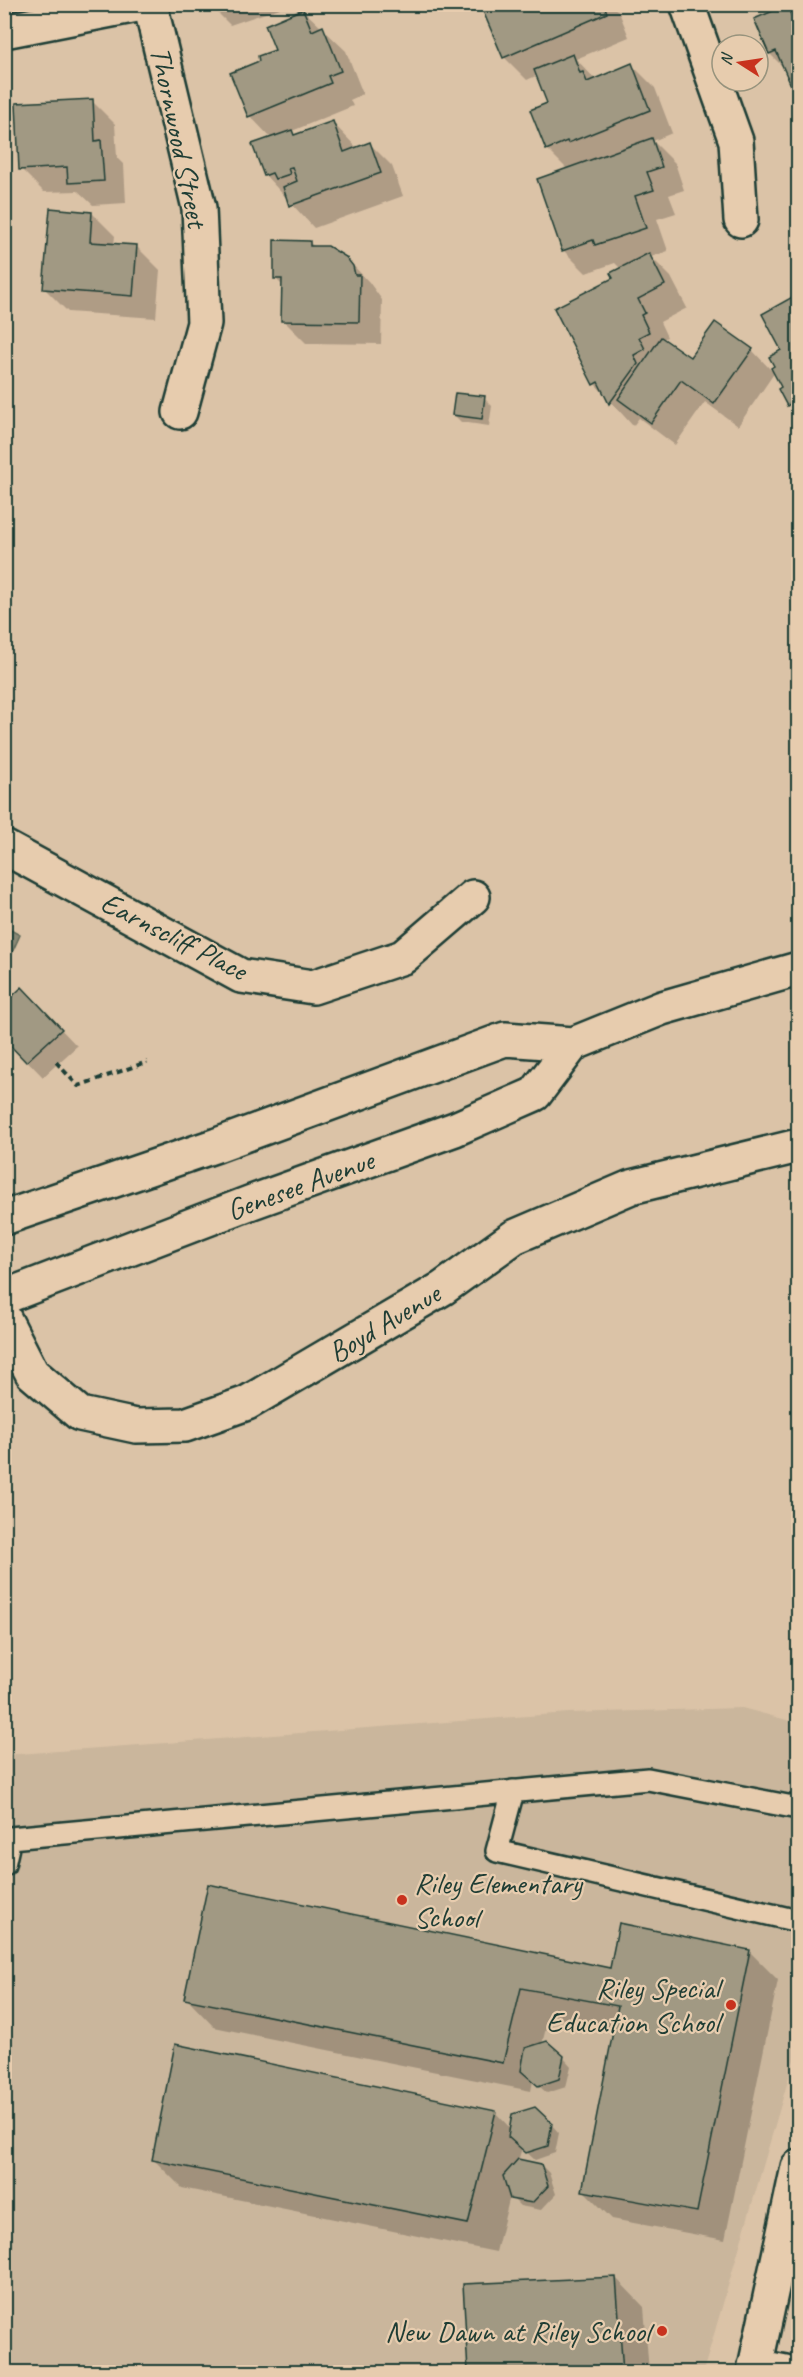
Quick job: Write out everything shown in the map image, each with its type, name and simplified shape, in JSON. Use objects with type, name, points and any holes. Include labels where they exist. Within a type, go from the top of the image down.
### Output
[{"type":"street","points":[[4,31],[142,4]]},
{"type":"street","name":"Thornwood Street","points":[[150,4],[199,208],[204,323],[180,412]]},
{"type":"street","points":[[687,4],[736,141],[741,220]]},
{"type":"street","name":"Earnscliff Place","points":[[4,847],[241,976],[313,987],[403,957],[473,897]]},
{"type":"street","points":[[4,1218],[217,1145],[505,1039],[573,1044],[662,1008],[798,969]]},
{"type":"street","name":"Genesee Avenue","points":[[4,1298],[252,1202],[455,1129],[535,1094],[573,1044]]},
{"type":"street","name":"Boyd Avenue","points":[[4,1318],[32,1373],[80,1414],[136,1426],[185,1425],[247,1403],[443,1288],[514,1237],[631,1187],[798,1146]]},
{"type":"street","points":[[764,2370],[798,2167]]},
{"type":"lane","points":[[4,1865],[10,1838],[648,1779],[798,1808]]},
{"type":"lane","points":[[513,1791],[497,1851],[798,1921]]},
{"type":"path","points":[[56,1062],[78,1086],[147,1062]]},
{"type":"shaded area","points":[[5,927],[20,935],[5,968]]},
{"type":"shaded area","name":"Riley Elementary School","points":[[742,1708],[798,1723],[798,2046],[703,2372],[5,2372],[5,1755],[569,1713]]},
{"type":"building","points":[[480,4],[604,4],[607,13],[503,58]]},
{"type":"building","points":[[787,5],[798,33],[798,87],[793,90],[776,51],[770,54],[770,33],[760,33],[754,19]]},
{"type":"building","points":[[303,9],[312,31],[323,26],[341,71],[328,76],[331,83],[248,117],[230,73],[259,61],[258,56],[275,50],[265,25]]},
{"type":"building","points":[[573,54],[580,73],[583,72],[587,82],[632,63],[650,110],[546,150],[530,110],[547,103],[534,70]]},
{"type":"building","points":[[93,99],[95,141],[101,140],[104,181],[68,183],[67,167],[19,170],[16,103]]},
{"type":"building","points":[[333,121],[344,152],[370,142],[381,173],[289,206],[283,187],[297,181],[292,167],[288,168],[290,174],[275,179],[272,173],[264,176],[252,144],[292,130],[294,135]]},
{"type":"building","points":[[652,138],[662,167],[647,172],[654,190],[635,196],[646,228],[595,245],[593,240],[562,251],[537,179]]},
{"type":"building","points":[[50,208],[92,212],[90,242],[137,245],[133,296],[43,289]]},
{"type":"building","points":[[274,240],[310,241],[310,246],[328,246],[346,257],[353,266],[355,275],[360,275],[359,322],[281,321],[282,279],[274,279]]},
{"type":"building","points":[[649,253],[665,285],[638,299],[645,313],[641,315],[649,332],[639,337],[645,349],[634,355],[638,364],[609,404],[598,382],[593,385],[554,308],[613,278],[610,273]]},
{"type":"building","points":[[796,295],[798,301],[798,407],[791,403],[787,406],[778,389],[781,387],[771,368],[774,366],[769,357],[781,350],[762,314]]},
{"type":"building","points":[[715,322],[753,349],[714,404],[681,380],[651,423],[618,399],[661,337],[690,357]]},
{"type":"building","points":[[455,393],[485,396],[482,419],[452,415]]},
{"type":"building","points":[[22,987],[62,1029],[26,1062],[4,1039],[4,1004]]},
{"type":"building","points":[[208,1884],[610,1968],[619,1923],[750,1950],[697,2212],[582,2191],[618,2006],[521,1988],[503,2063],[184,1999]]},
{"type":"building","points":[[547,2041],[564,2056],[559,2079],[538,2086],[521,2071],[525,2048]]},
{"type":"building","points":[[175,2044],[496,2111],[468,2224],[152,2160]]},
{"type":"building","points":[[535,2107],[552,2123],[548,2146],[526,2153],[508,2137],[512,2114]]},
{"type":"building","points":[[518,2159],[541,2164],[548,2186],[532,2203],[510,2199],[503,2176]]},
{"type":"building","points":[[616,2277],[623,2372],[468,2372],[463,2284]]},
{"type":"place","name":"Riley Elementary School","points":[[402,1900]]},
{"type":"place","name":"Riley Special Education School","points":[[731,2005]]},
{"type":"place","name":"New Dawn at Riley School","points":[[662,2331]]}]
